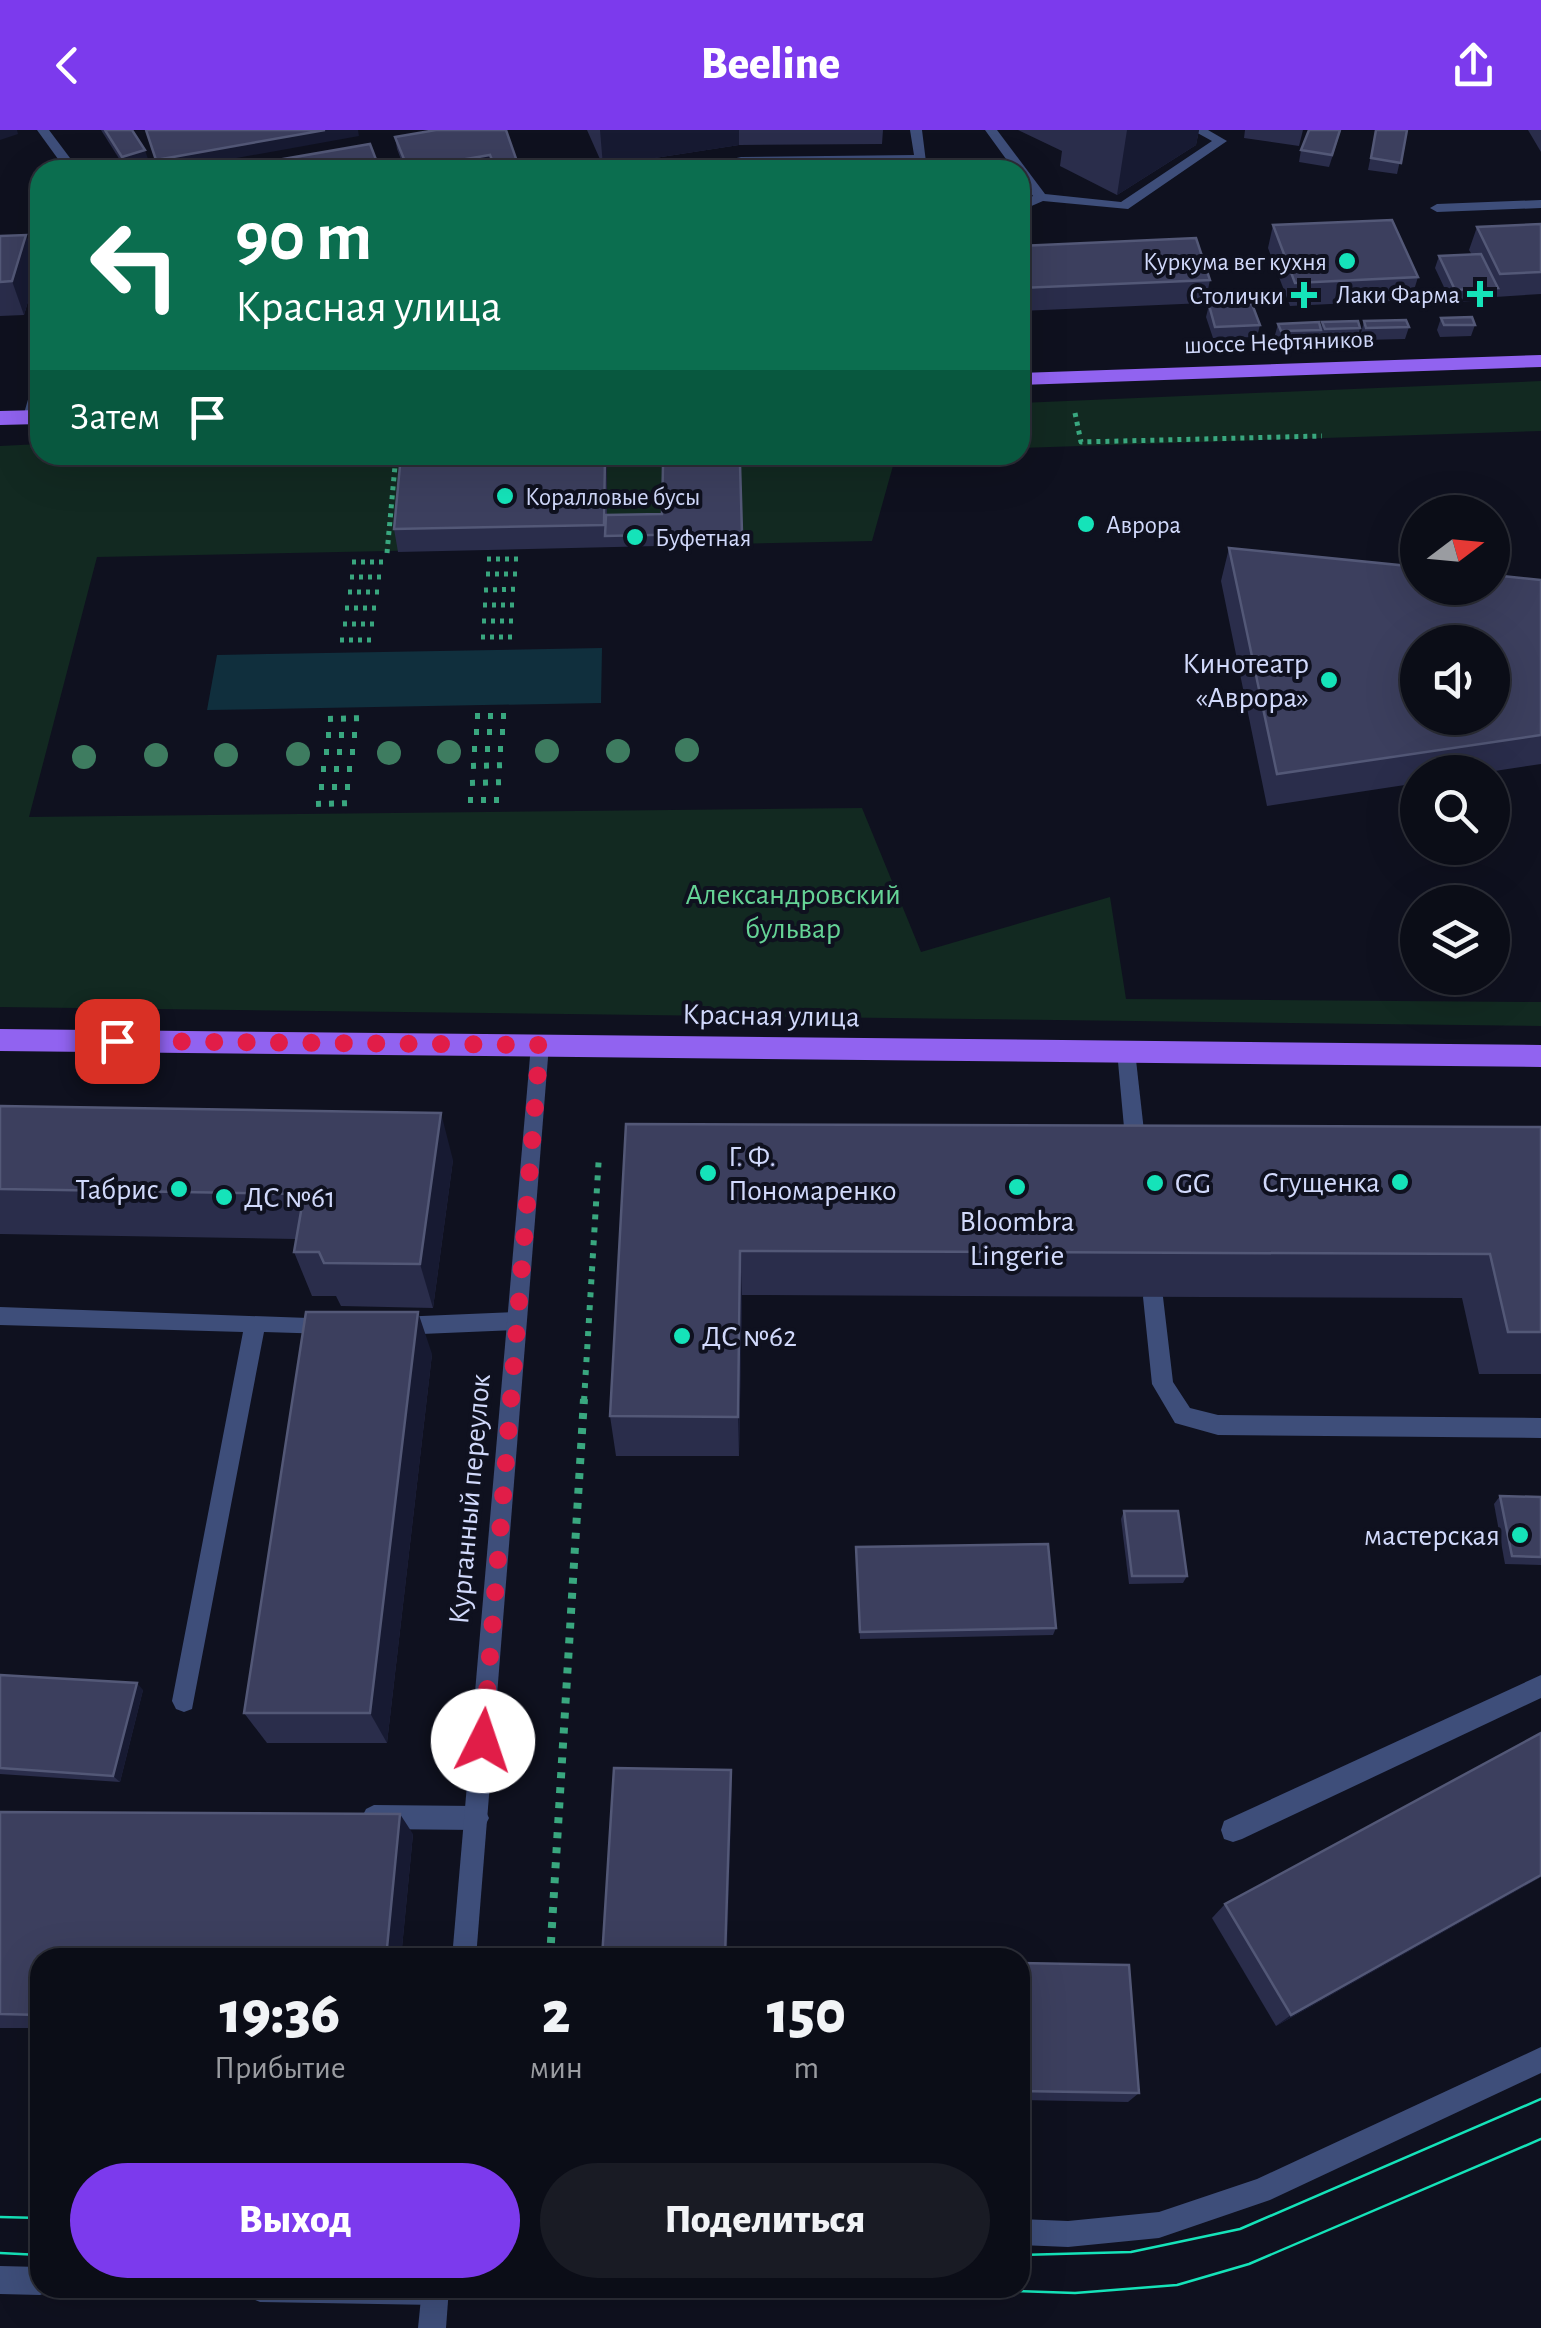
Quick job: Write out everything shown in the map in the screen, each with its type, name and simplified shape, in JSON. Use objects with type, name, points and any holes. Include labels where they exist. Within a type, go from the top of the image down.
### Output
[{"type":"main road","name":"шоссе Нефтяников","points":[[1030,379],[1541,361]]},
{"type":"main road","points":[[0,418],[30,417]]},
{"type":"main road","name":"Красная улица","points":[[0,1040],[1541,1056]]},
{"type":"street","points":[[43,130],[66,160]]},
{"type":"street","points":[[916,130],[921,160]]},
{"type":"street","points":[[992,130],[1014,160]]},
{"type":"street","points":[[1030,202],[1041,197],[1123,206],[1221,141],[1198,130]]},
{"type":"street","points":[[1030,182],[1041,197]]},
{"type":"street","points":[[1437,208],[1541,204]]},
{"type":"street","name":"Курганный переулок","points":[[465,1948],[540,1045]]},
{"type":"street","points":[[1126,1051],[1138,1172]]},
{"type":"street","points":[[1152,1297],[1163,1384],[1183,1416],[1218,1425],[1541,1428]]},
{"type":"street","points":[[0,1316],[362,1326],[516,1321]]},
{"type":"street","points":[[184,1701],[255,1324]]},
{"type":"street","points":[[1233,1830],[1541,1686]]},
{"type":"street","points":[[346,1817],[477,1818]]},
{"type":"street","points":[[1030,2232],[1068,2234],[1159,2225],[1262,2190],[1541,2060]]},
{"type":"street","points":[[0,2280],[30,2281]]},
{"type":"street","points":[[432,2328],[435,2298]]},
{"type":"path","points":[[1075,413],[1081,442],[1322,436]]},
{"type":"path","points":[[387,553],[395,465]]},
{"type":"path","points":[[487,559],[522,559]]},
{"type":"path","points":[[352,562],[386,562]]},
{"type":"path","points":[[486,574],[521,574]]},
{"type":"path","points":[[350,577],[384,577]]},
{"type":"path","points":[[484,590],[520,590]]},
{"type":"path","points":[[348,592],[382,592]]},
{"type":"path","points":[[483,606],[519,605]]},
{"type":"path","points":[[345,608],[380,608]]},
{"type":"path","points":[[482,621],[518,621]]},
{"type":"path","points":[[343,624],[378,624]]},
{"type":"path","points":[[481,637],[517,637]]},
{"type":"path","points":[[340,640],[376,640]]},
{"type":"path","points":[[474,716],[512,716]]},
{"type":"path","points":[[328,719],[366,718]]},
{"type":"path","points":[[474,732],[511,732]]},
{"type":"path","points":[[326,736],[363,735]]},
{"type":"path","points":[[472,749],[510,748]]},
{"type":"path","points":[[324,752],[361,752]]},
{"type":"path","points":[[471,766],[509,765]]},
{"type":"path","points":[[321,769],[359,769]]},
{"type":"path","points":[[470,783],[508,782]]},
{"type":"path","points":[[319,787],[357,787]]},
{"type":"path","points":[[468,800],[506,800]]},
{"type":"path","points":[[316,804],[354,804]]},
{"type":"path","points":[[551,1948],[599,1155]]},
{"type":"green space","points":[[1541,381],[1541,431],[1030,448],[1030,403]]},
{"type":"green space","name":"Александровский бульвар","points":[[30,444],[30,465],[893,465],[872,541],[97,557],[29,817],[862,808],[921,952],[1110,897],[1126,999],[1541,1002],[1541,1026],[0,1007],[0,446]]},
{"type":"water","points":[[602,648],[601,703],[207,710],[217,655]]},
{"type":"building","points":[[105,130],[132,130],[145,150],[122,157]]},
{"type":"building","points":[[146,130],[325,130],[156,160]]},
{"type":"building","points":[[436,130],[506,130],[516,160],[492,160],[490,155],[461,160],[404,160],[395,137]]},
{"type":"building","points":[[1309,130],[1340,130],[1332,155],[1301,150]]},
{"type":"building","points":[[1376,130],[1407,130],[1401,163],[1371,158]]},
{"type":"building","points":[[370,144],[376,160],[278,160]]},
{"type":"building","points":[[1392,220],[1418,277],[1295,283],[1273,225]]},
{"type":"building","points":[[1541,224],[1541,272],[1500,274],[1477,227]]},
{"type":"building","points":[[26,235],[12,281],[0,282],[0,236]]},
{"type":"building","points":[[1196,238],[1210,280],[1030,288],[1030,246]]},
{"type":"building","points":[[1481,254],[1498,288],[1455,290],[1439,256]]},
{"type":"building","points":[[1252,304],[1260,325],[1215,327],[1209,305]]},
{"type":"building","points":[[1472,317],[1475,325],[1444,325],[1441,318]]},
{"type":"building","points":[[1406,320],[1409,327],[1366,328],[1364,321]]},
{"type":"building","points":[[1358,321],[1360,328],[1325,329],[1322,322]]},
{"type":"building","points":[[1319,322],[1321,330],[1281,331],[1278,324]]},
{"type":"building","name":"Коралловые бусы","points":[[400,465],[605,465],[604,525],[394,529]]},
{"type":"building","points":[[663,465],[740,465],[742,533],[605,536],[606,515],[662,514]]},
{"type":"building","name":"Кинотеатр «Аврора»","points":[[1229,548],[1400,565],[1400,605],[1510,605],[1510,577],[1541,580],[1541,735],[1277,774]]},
{"type":"building","points":[[0,1106],[441,1113],[420,1264],[324,1263],[319,1252],[294,1252],[304,1194],[0,1189]]},
{"type":"building","name":"ДС №62","points":[[626,1124],[1541,1127],[1541,1332],[1508,1332],[1490,1254],[740,1251],[738,1417],[610,1416]]},
{"type":"building","points":[[306,1312],[418,1312],[370,1713],[244,1713]]},
{"type":"building","name":"мастерская","points":[[1500,1496],[1541,1497],[1541,1557],[1512,1556]]},
{"type":"building","points":[[1124,1511],[1178,1511],[1187,1576],[1132,1576]]},
{"type":"building","points":[[1048,1544],[1056,1628],[860,1632],[856,1547]]},
{"type":"building","points":[[0,1675],[137,1683],[113,1776],[0,1768]]},
{"type":"building","points":[[1541,1733],[1541,1875],[1291,2015],[1225,1904]]},
{"type":"building","points":[[614,1768],[731,1770],[725,1948],[603,1948]]},
{"type":"building","points":[[0,1812],[400,1814],[387,1948],[30,1948],[30,2015],[0,2014]]},
{"type":"building","points":[[1030,1963],[1129,1965],[1139,2093],[1030,2091]]},
{"type":"tram line","points":[[1030,2255],[1131,2252],[1240,2229],[1541,2099]]},
{"type":"tram line","points":[[1030,2292],[1075,2293],[1177,2285],[1249,2264],[1541,2139]]},
{"type":"tram line","points":[[0,2217],[30,2218]]},
{"type":"tram line","points":[[0,2253],[30,2254]]},
{"type":"place","name":"Куркума вег кухня","points":[[1347,261]]},
{"type":"place","name":"Лаки Фарма","points":[[1480,294]]},
{"type":"place","name":"Столички","points":[[1304,295]]},
{"type":"place","name":"Коралловые бусы","points":[[505,496]]},
{"type":"place","name":"Аврора","points":[[1086,524]]},
{"type":"place","name":"Буфетная","points":[[635,537]]},
{"type":"place","name":"Кинотеатр «Аврора»","points":[[1329,680]]},
{"type":"place","name":"Г. Ф. Пономаренко","points":[[708,1173]]},
{"type":"place","name":"Сгущенка","points":[[1400,1182]]},
{"type":"place","name":"GG","points":[[1155,1183]]},
{"type":"place","name":"Bloombra Lingerie","points":[[1017,1187]]},
{"type":"place","name":"Табрис","points":[[179,1189]]},
{"type":"place","name":"ДС №61","points":[[224,1197]]},
{"type":"place","name":"ДС №62","points":[[682,1336]]},
{"type":"place","name":"мастерская","points":[[1520,1535]]},
{"type":"route","points":[[117,1041],[540,1045],[483,1741]]}]
